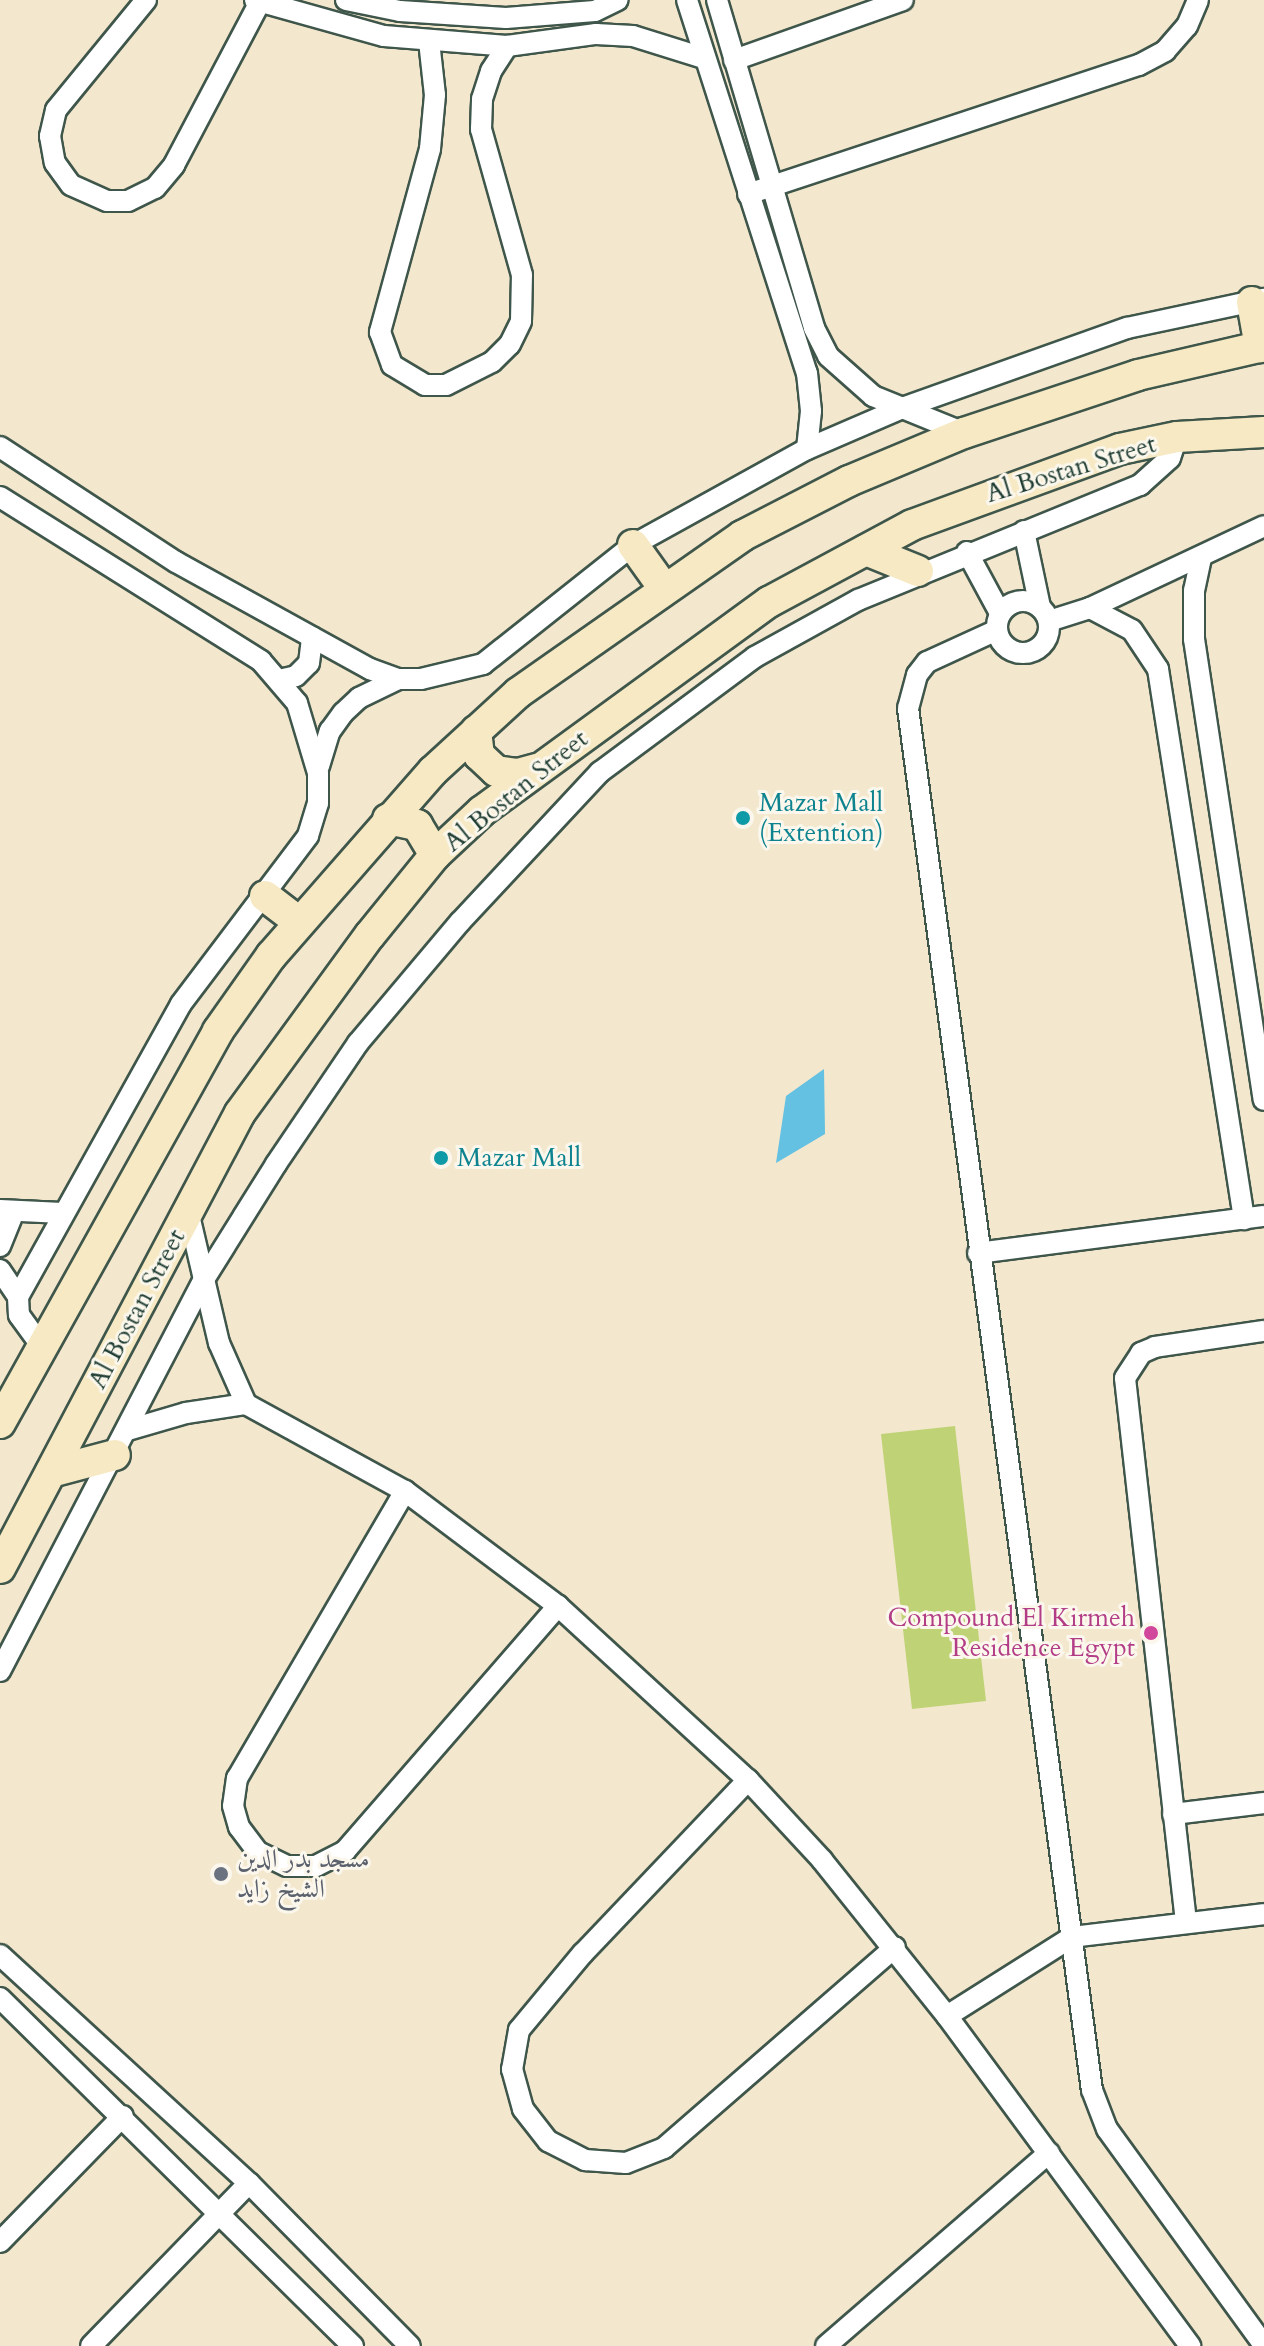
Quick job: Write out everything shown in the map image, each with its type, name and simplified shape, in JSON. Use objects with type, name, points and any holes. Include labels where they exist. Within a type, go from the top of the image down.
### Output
[{"type":"street","points":[[146,0],[56,110],[50,136],[55,163],[71,185],[107,201],[128,201],[155,188],[174,165],[258,1],[339,27],[429,41],[507,46],[596,34],[633,36],[703,58]]},
{"type":"street","points":[[339,27],[347,0],[453,17],[506,18],[595,11],[618,0]]},
{"type":"street","points":[[687,0],[703,58],[807,373],[811,411],[807,449]]},
{"type":"street","points":[[717,0],[814,328],[828,356],[848,379],[902,408],[964,433]]},
{"type":"street","points":[[734,60],[903,0]]},
{"type":"street","points":[[748,194],[1139,65],[1165,51],[1187,26],[1198,0]]},
{"type":"street","points":[[429,41],[435,95],[430,149],[380,332],[392,365],[425,385],[446,385],[492,362],[510,344],[521,321],[522,275],[481,129],[482,99],[491,71],[507,46]]},
{"type":"street","points":[[0,1423],[40,1344],[218,1031],[299,922],[388,819],[476,731],[554,664],[663,587],[795,507],[964,433],[1138,375],[1262,347],[1258,300],[1127,328],[902,408],[807,449],[633,545],[483,664],[432,677],[398,679],[359,698],[343,713],[326,741],[318,773],[318,803],[308,836],[181,1004],[18,1297]]},
{"type":"street","name":"Al Bostan Street","points":[[0,1568],[240,1113],[303,1022],[435,855],[482,811],[769,602],[866,550],[980,497],[1120,449],[1177,437],[1264,432]]},
{"type":"street","points":[[0,1671],[122,1442],[203,1281],[358,1043],[460,922],[600,772],[755,657],[918,571],[1140,485],[1170,458],[1177,437]]},
{"type":"street","points":[[0,448],[176,562],[312,637],[398,679]]},
{"type":"street","points":[[0,497],[261,661],[279,680],[302,715],[318,773]]},
{"type":"street","points":[[1264,526],[1090,608],[1044,614],[1019,601],[999,622],[927,662],[917,675],[908,708],[978,1253],[1018,1511],[1092,2090],[1103,2120],[1264,2345]]},
{"type":"street","points":[[967,552],[1009,649],[1032,651],[1044,642],[1044,614],[1024,531]]},
{"type":"street","points":[[633,545],[663,587]]},
{"type":"street","points":[[866,550],[918,571]]},
{"type":"street","points":[[1201,558],[1193,623],[1264,1100]]},
{"type":"street","points":[[978,1253],[1254,1218],[1196,904],[1158,669],[1132,630],[1090,608]]},
{"type":"street","points":[[279,680],[296,676],[309,663],[312,637]]},
{"type":"street","points":[[476,731],[479,755],[496,771],[518,774],[541,768]]},
{"type":"street","points":[[388,819],[417,825],[435,855]]},
{"type":"street","points":[[265,896],[299,922]]},
{"type":"street","points":[[1196,904],[1233,900]]},
{"type":"street","points":[[0,1246],[7,1211],[62,1213]]},
{"type":"street","points":[[188,1211],[219,1343],[246,1404]]},
{"type":"street","points":[[0,1270],[18,1297],[19,1315],[40,1344]]},
{"type":"street","points":[[1186,1922],[1125,1378],[1141,1353],[1155,1347],[1264,1331]]},
{"type":"street","points":[[51,1472],[186,1413],[246,1404],[405,1491],[558,1606],[748,1780],[895,1947],[1190,2346]]},
{"type":"street","points":[[405,1491],[237,1778],[233,1806],[239,1827],[258,1852],[287,1866],[316,1866],[345,1851],[558,1606]]},
{"type":"street","points":[[748,1780],[583,1953],[519,2030],[512,2069],[523,2109],[548,2141],[585,2160],[626,2163],[664,2148],[895,1947]]},
{"type":"street","points":[[1173,1814],[1264,1803]]},
{"type":"street","points":[[947,2016],[1072,1937],[1264,1914]]},
{"type":"street","points":[[0,1955],[249,2183],[410,2346]]},
{"type":"street","points":[[0,1998],[353,2346]]},
{"type":"street","points":[[0,2242],[123,2116]]},
{"type":"street","points":[[826,2346],[1049,2153]]},
{"type":"street","points":[[91,2346],[249,2183]]},
{"type":"green space","points":[[955,1426],[986,1701],[912,1709],[881,1434]]},
{"type":"water","points":[[824,1069],[825,1134],[776,1163],[786,1096]]},
{"type":"place","name":"Mazar Mall (Extention)","points":[[743,818]]},
{"type":"place","name":"Mazar Mall","points":[[441,1158]]},
{"type":"place","name":"Compound El Kirmeh Residence Egypt","points":[[1151,1633]]},
{"type":"place","name":"مسجد بدر الدين الشيخ زايد","points":[[221,1874]]}]
